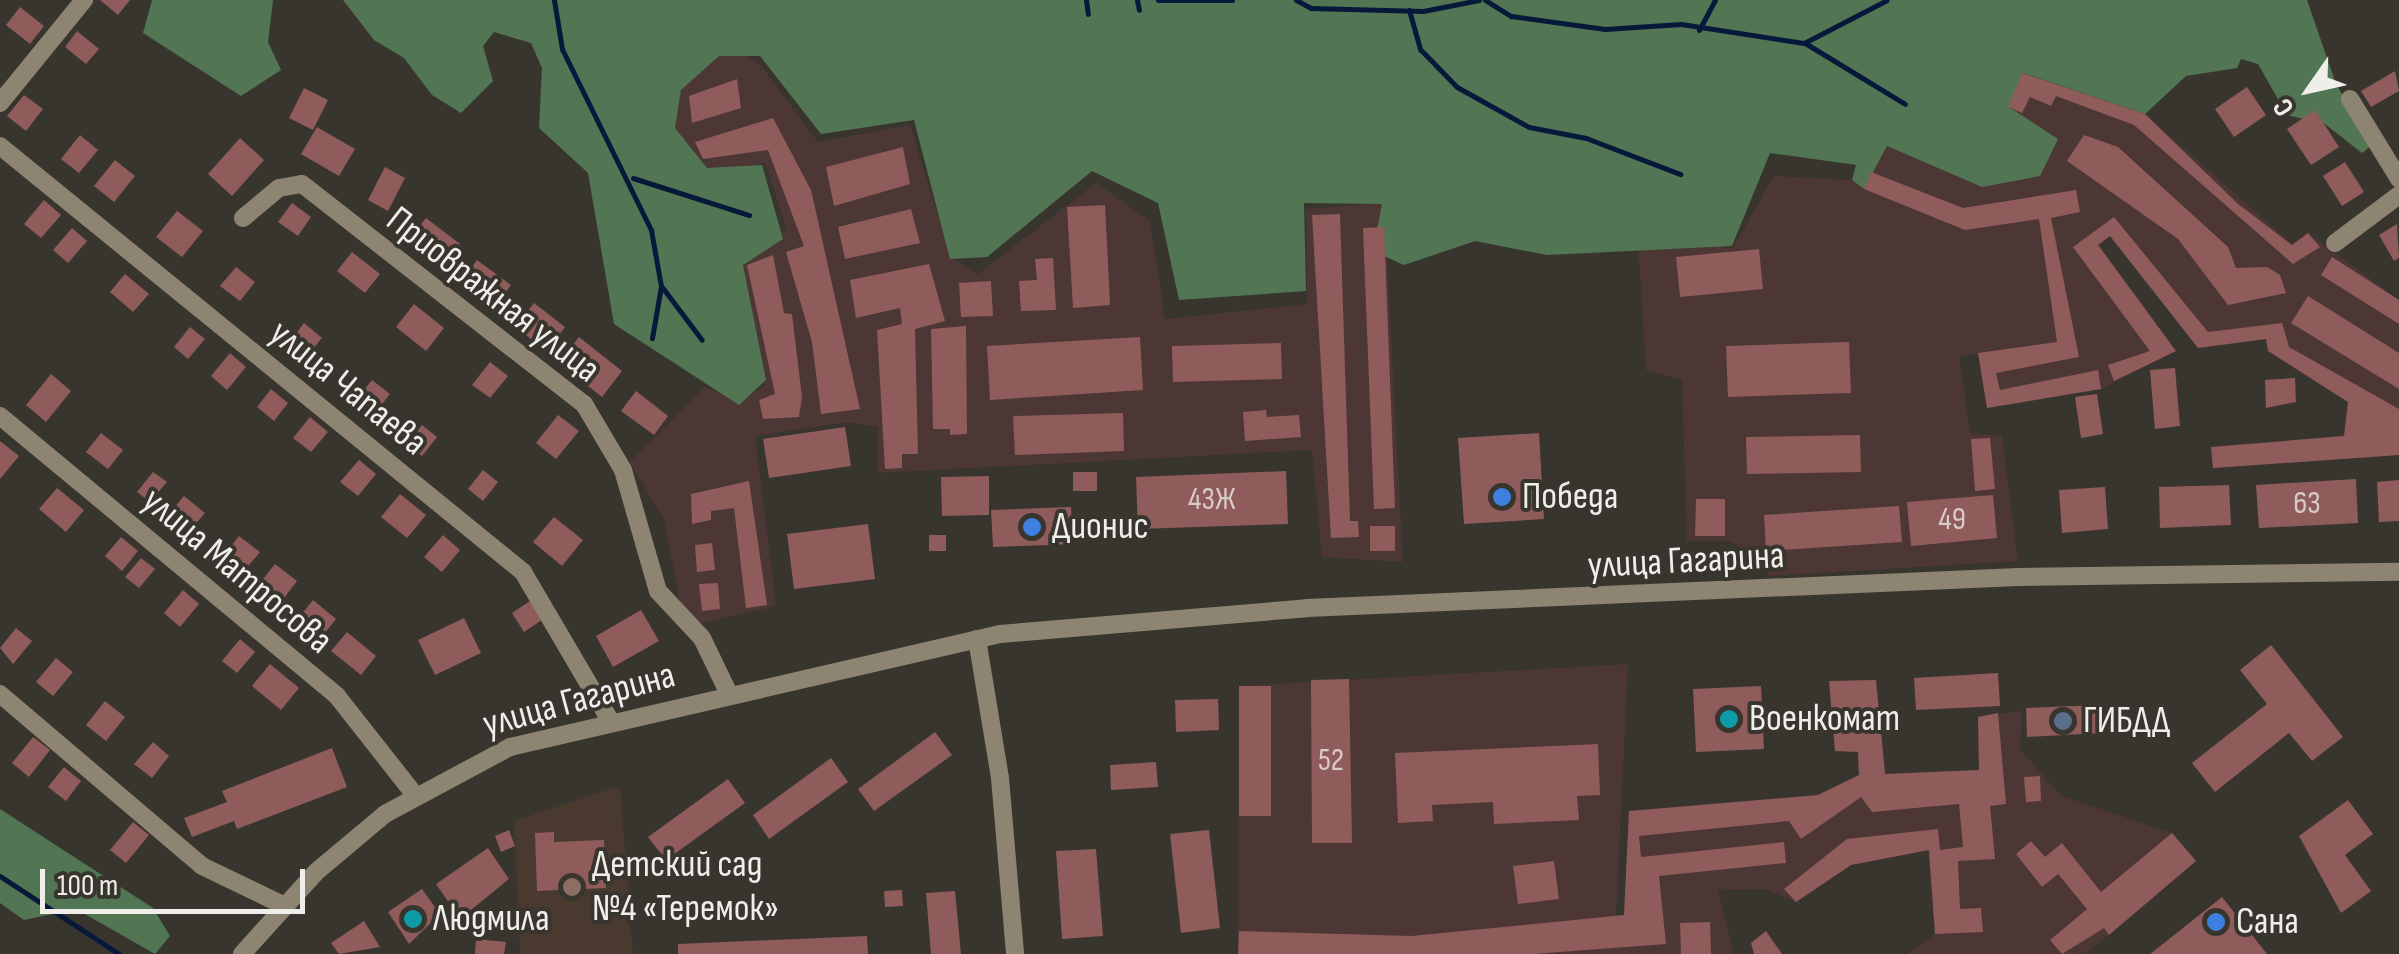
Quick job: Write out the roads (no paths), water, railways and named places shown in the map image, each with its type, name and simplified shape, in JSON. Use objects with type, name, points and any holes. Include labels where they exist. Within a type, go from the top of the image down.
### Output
[{"type":"street","points":[[0,103],[84,0]]},
{"type":"street","points":[[2350,99],[2399,180]]},
{"type":"street","name":"улица Чапаева","points":[[0,146],[522,572],[610,720]]},
{"type":"street","name":"Приовражная улица","points":[[243,218],[279,188],[302,184],[584,404],[623,470],[658,592],[702,638],[729,694]]},
{"type":"street","points":[[2336,243],[2399,195]]},
{"type":"street","name":"улица Матросова","points":[[0,416],[337,696],[414,794]]},
{"type":"street","name":"улица Гагарина","points":[[242,954],[283,906],[414,794],[510,747],[610,720],[977,639],[1307,608],[2018,577],[2399,572]]},
{"type":"street","points":[[977,639],[1000,778],[1016,954]]},
{"type":"street","points":[[0,694],[202,866],[283,906]]},
{"type":"street","name":"улица Гагарина","points":[[224,954],[254,936]]},
{"type":"waterway","points":[[554,0],[562,49],[651,230],[661,286],[652,338]]},
{"type":"waterway","points":[[1086,0],[1088,14]]},
{"type":"waterway","points":[[1137,0],[1139,10]]},
{"type":"waterway","points":[[1158,0],[1232,0]]},
{"type":"waterway","points":[[1296,0],[1311,8],[1423,11],[1479,0]]},
{"type":"waterway","points":[[1485,0],[1511,16],[1605,29],[1681,24],[1804,43],[1887,0]]},
{"type":"waterway","points":[[1699,30],[1715,0]]},
{"type":"waterway","points":[[1409,10],[1420,49],[1457,87],[1529,127],[1586,138],[1680,174]]},
{"type":"waterway","points":[[1805,43],[1905,104]]},
{"type":"waterway","points":[[633,178],[749,215]]},
{"type":"waterway","points":[[662,287],[702,340]]},
{"type":"waterway","points":[[0,876],[119,954]]},
{"type":"place","name":"Победа","points":[[1502,497]]},
{"type":"place","name":"Дионис","points":[[1032,527]]},
{"type":"place","name":"Военкомат","points":[[1729,719]]},
{"type":"place","name":"ГИБДД","points":[[2063,721]]},
{"type":"place","name":"Детский сад №4 «Теремок»","points":[[572,887]]},
{"type":"place","name":"Людмила","points":[[413,919]]},
{"type":"place","name":"Сана","points":[[2216,922]]}]
